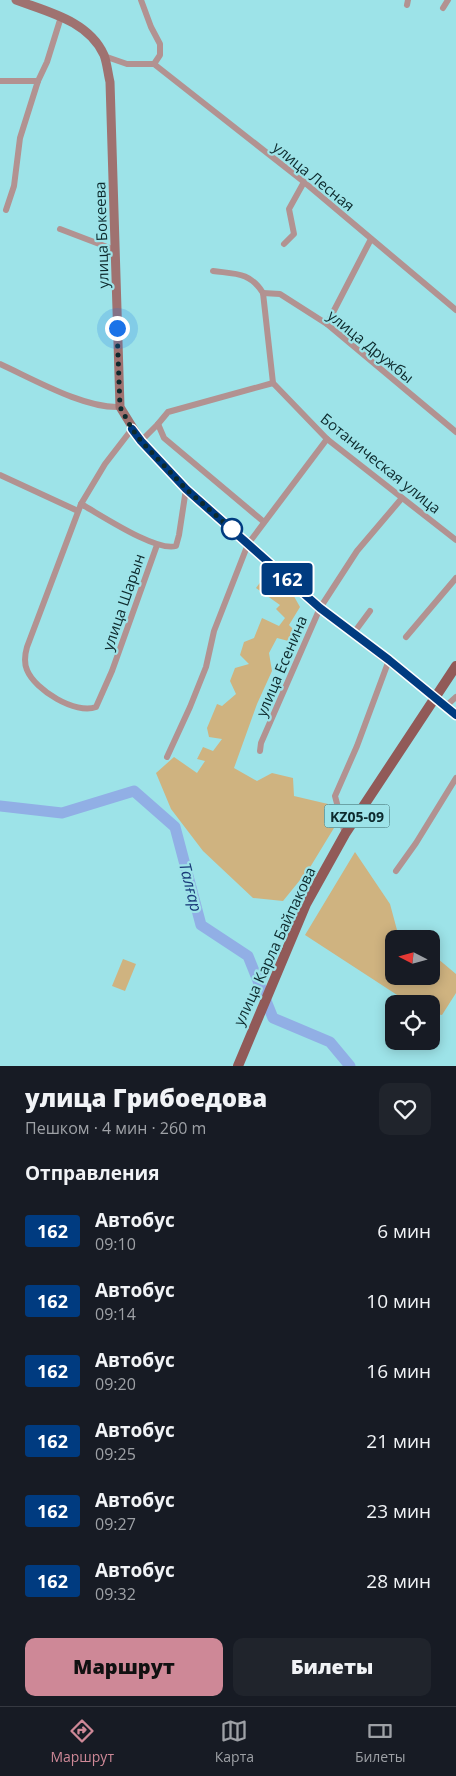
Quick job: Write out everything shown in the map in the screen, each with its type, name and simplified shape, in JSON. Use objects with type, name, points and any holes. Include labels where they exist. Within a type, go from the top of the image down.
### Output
[{"type":"main road","name":"улица Бокеева","points":[[16,0],[62,17],[79,26],[94,38],[104,56],[110,82],[120,407],[132,429],[186,489],[320,608],[435,697]]},
{"type":"main road","name":"улица Карла Байпакова","points":[[238,1066],[306,904],[345,834],[456,666]]},
{"type":"street","points":[[104,56],[127,64],[154,64],[160,55],[160,44],[151,27],[141,0]]},
{"type":"street","points":[[443,8],[448,0]]},
{"type":"street","points":[[6,210],[14,186],[20,138],[38,81],[47,62],[62,17]]},
{"type":"street","name":"улица Лесная","points":[[154,64],[304,182],[456,310]]},
{"type":"street","points":[[0,81],[38,81]]},
{"type":"street","points":[[284,244],[294,234],[289,209],[304,182]]},
{"type":"street","points":[[60,229],[115,250]]},
{"type":"street","points":[[327,324],[371,239]]},
{"type":"street","points":[[141,441],[168,412],[273,383],[263,293],[257,283],[246,276],[213,271]]},
{"type":"street","name":"улица Дружбы","points":[[263,293],[280,294],[327,324],[456,432]]},
{"type":"street","points":[[0,364],[86,403],[106,408],[120,407]]},
{"type":"street","name":"Ботаническая улица","points":[[273,383],[327,439],[456,540]]},
{"type":"street","points":[[158,424],[164,438],[264,522]]},
{"type":"street","points":[[80,508],[105,464],[132,429]]},
{"type":"street","points":[[167,756],[206,667],[214,631],[248,544],[327,439]]},
{"type":"street","points":[[0,475],[80,508],[157,545]]},
{"type":"street","name":"улица Шарын","points":[[80,508],[25,656],[27,670],[38,685],[56,699],[90,709],[96,707],[112,671],[157,545],[170,548],[176,546],[186,489]]},
{"type":"street","name":"улица Есенина","points":[[260,751],[261,743],[320,608],[357,551],[402,498]]},
{"type":"street","points":[[406,637],[456,578]]},
{"type":"street","points":[[353,634],[370,611]]},
{"type":"street","points":[[345,834],[335,796],[357,746],[389,660]]},
{"type":"street","points":[[435,697],[456,715]]},
{"type":"street","points":[[446,706],[456,697]]},
{"type":"street","points":[[396,871],[416,843],[456,778]]},
{"type":"shaded area","points":[[262,580],[291,591],[300,607],[289,625],[299,635],[296,643],[277,638],[269,653],[272,671],[257,704],[234,768],[257,781],[272,773],[293,778],[294,796],[328,804],[337,823],[309,869],[283,901],[253,898],[203,851],[171,809],[156,773],[174,757],[197,773],[205,761],[197,759],[203,747],[213,751],[222,739],[209,737],[207,728],[217,704],[222,706],[236,694],[230,681],[235,668],[249,664],[240,655],[244,642],[254,638],[262,618],[279,626],[285,618],[276,609],[280,605],[256,588]]},
{"type":"shaded area","points":[[355,852],[390,904],[397,930],[385,930],[385,985],[440,985],[440,961],[456,974],[456,993],[442,1015],[440,1015],[440,995],[397,995],[305,935]]},
{"type":"shaded area","points":[[123,959],[136,964],[125,991],[112,986]]},
{"type":"waterway","name":"Талғар","points":[[0,806],[62,813],[134,791],[175,827],[201,925],[248,956],[273,1018],[330,1042],[350,1066]]},
{"type":"bus line","name":"162","points":[[132,429],[186,489],[320,608],[389,660],[456,715]]},
{"type":"route","points":[[117,328],[120,407],[132,429],[186,489],[236,533],[232,529]]}]
